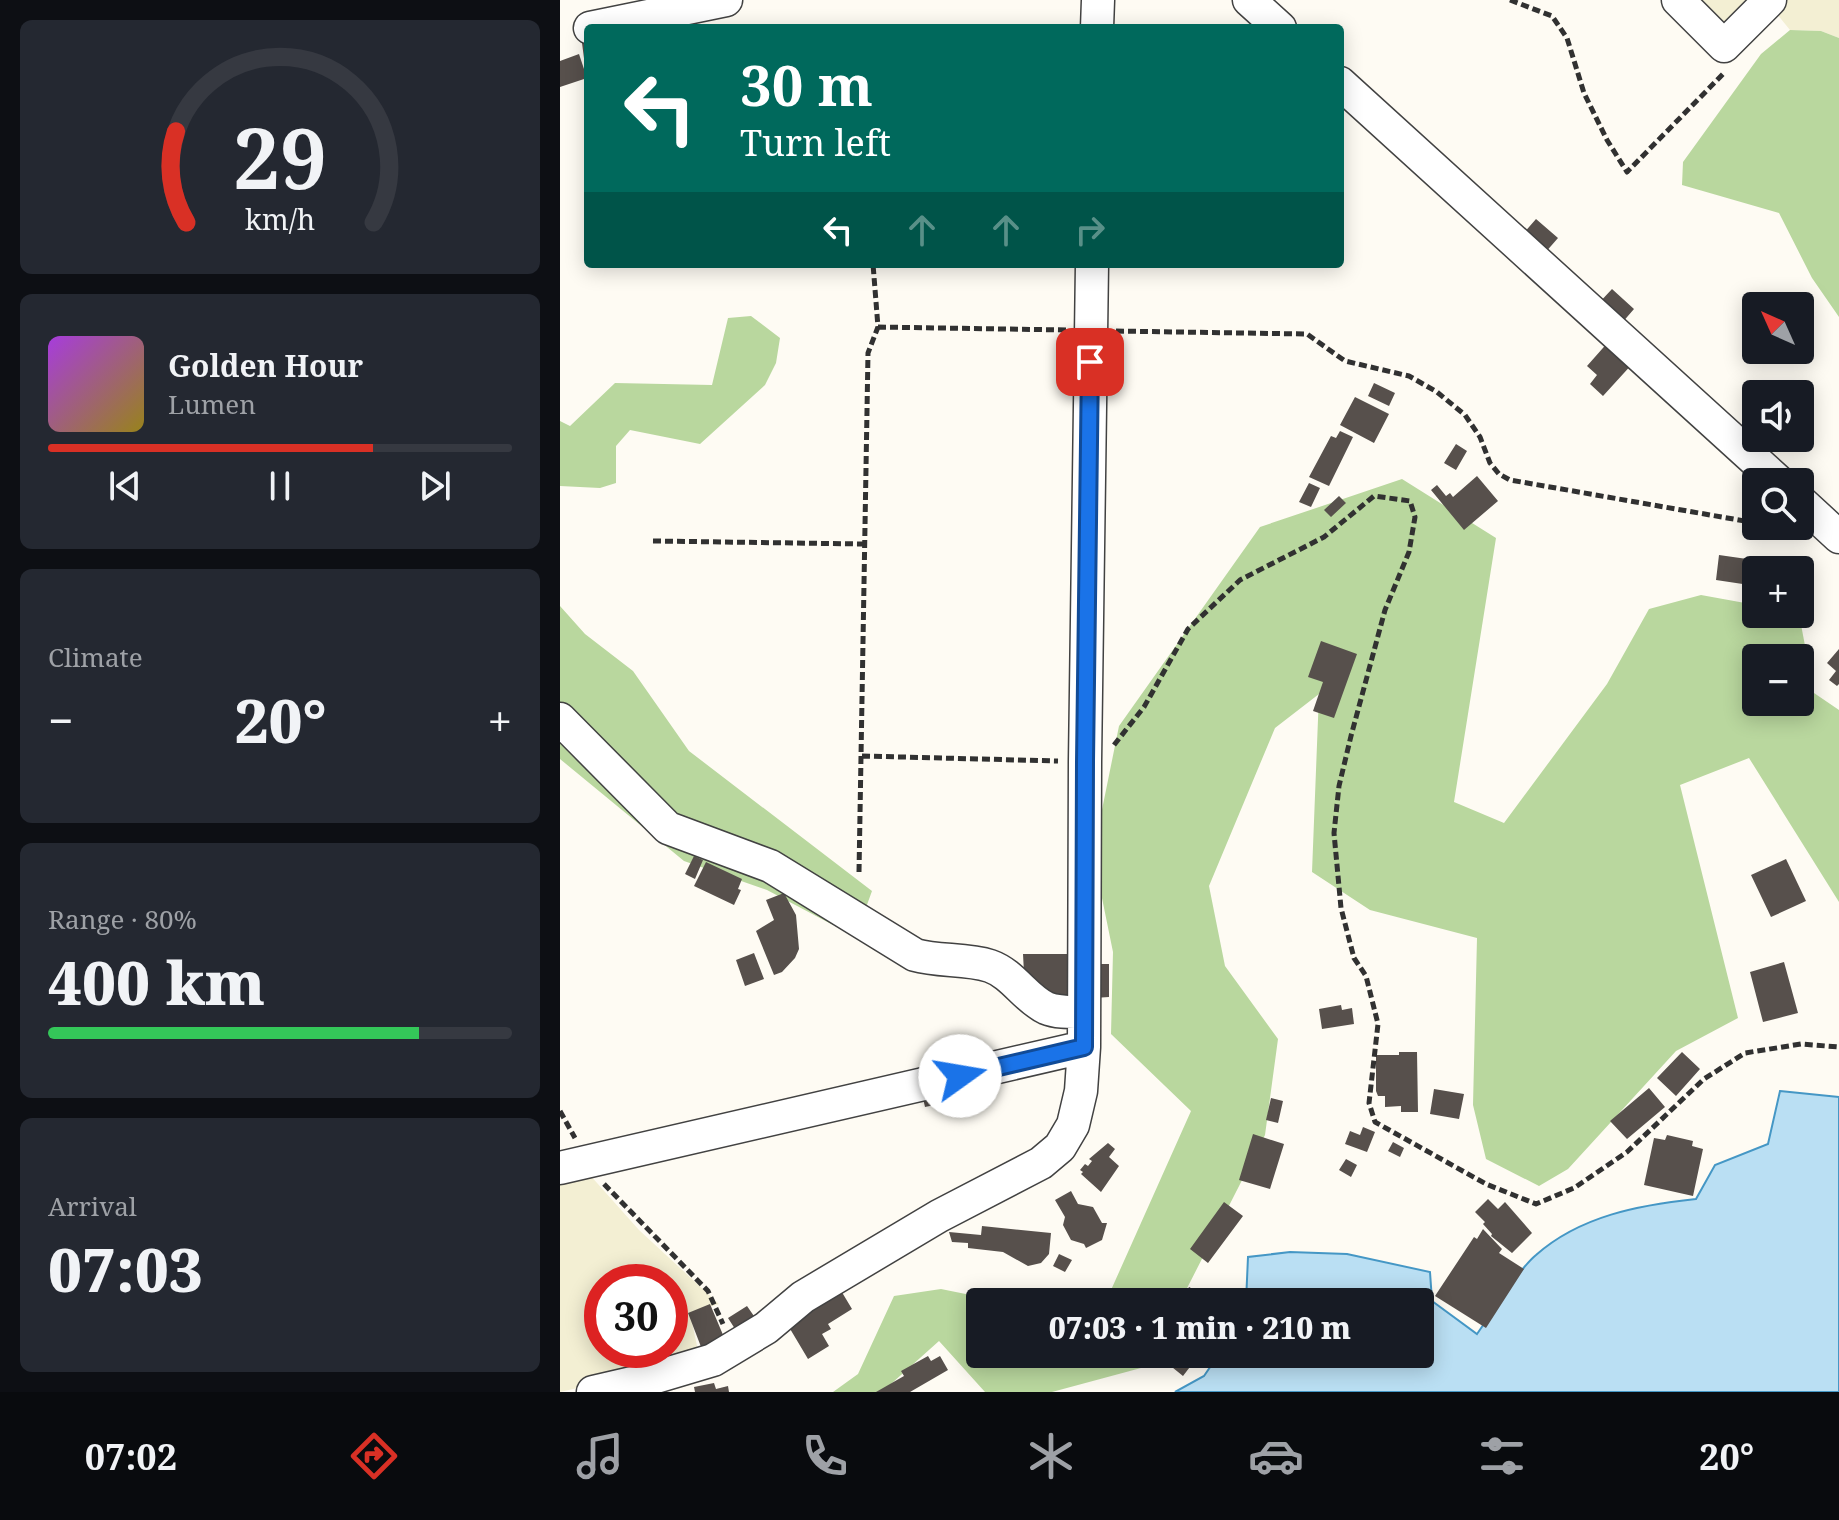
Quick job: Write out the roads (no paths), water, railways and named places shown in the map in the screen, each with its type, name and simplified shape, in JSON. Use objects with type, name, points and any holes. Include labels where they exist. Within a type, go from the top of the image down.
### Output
[{"type":"street","points":[[609,24],[726,0]]},
{"type":"street","points":[[1097,24],[1098,0]]},
{"type":"street","points":[[1249,0],[1276,24]]},
{"type":"street","points":[[1678,0],[1724,46],[1770,0]]},
{"type":"street","points":[[560,25],[584,27]]},
{"type":"street","points":[[1344,87],[1764,468]]},
{"type":"street","points":[[593,1392],[713,1360],[766,1328],[803,1297],[939,1216],[1041,1163],[1060,1147],[1073,1125],[1081,1091],[1084,1047],[1092,268]]},
{"type":"street","points":[[1814,514],[1839,537]]},
{"type":"street","points":[[560,719],[668,828],[770,866],[915,955],[936,961],[990,966],[1005,972],[1046,1008],[1061,1012],[1084,1012]]},
{"type":"street","points":[[574,1164],[1084,1047]]},
{"type":"water","points":[[1780,1091],[1839,1097],[1839,1392],[1175,1392],[1204,1376],[1209,1368],[1434,1368],[1434,1302],[1477,1334],[1521,1271],[1553,1242],[1611,1215],[1696,1199],[1715,1165],[1768,1144]]},
{"type":"water","points":[[1290,1252],[1347,1254],[1430,1272],[1431,1288],[1247,1288],[1248,1257]]}]
